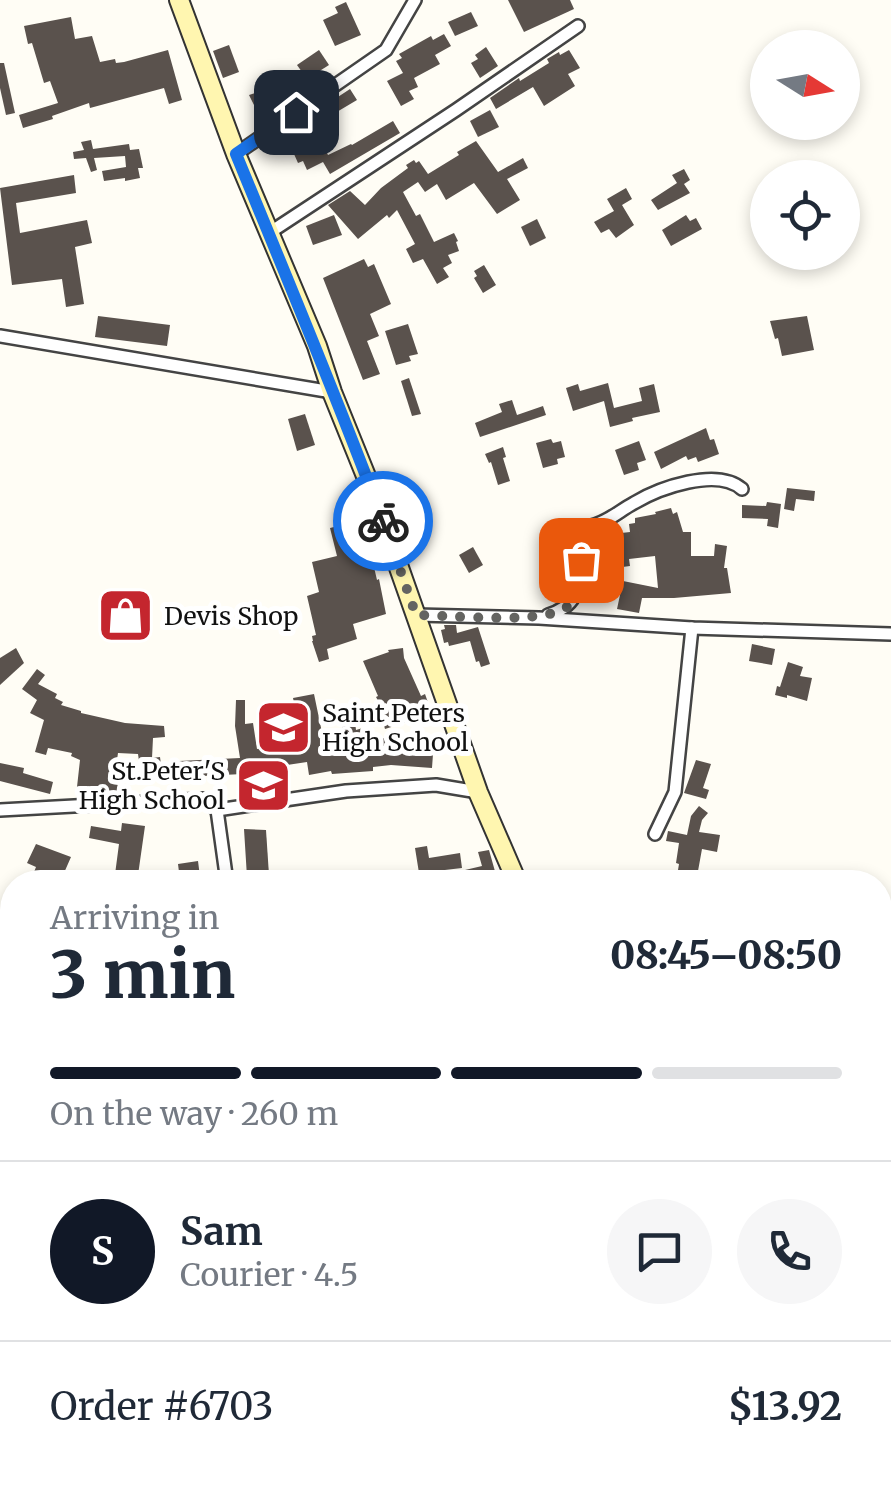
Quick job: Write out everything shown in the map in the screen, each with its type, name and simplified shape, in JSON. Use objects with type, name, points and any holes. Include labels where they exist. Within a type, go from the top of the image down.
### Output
[{"type":"street","points":[[178,0],[236,154],[317,346],[478,792],[512,870]]},
{"type":"street","points":[[236,154],[386,50],[415,0]]},
{"type":"street","points":[[269,233],[578,26]]},
{"type":"street","points":[[0,336],[332,392]]},
{"type":"street","points":[[539,618],[565,610],[573,599],[581,560],[578,550],[591,526],[604,523],[652,493],[679,484],[719,480],[742,489]]},
{"type":"street","points":[[416,615],[891,634]]},
{"type":"street","points":[[654,834],[675,792],[692,628]]},
{"type":"street","points":[[217,810],[364,790],[436,786],[478,792]]},
{"type":"street","points":[[0,810],[204,799],[217,810],[225,870]]},
{"type":"building","points":[[508,0],[570,0],[574,9],[524,32]]},
{"type":"building","points":[[346,2],[361,35],[335,46],[323,20],[338,13],[335,7]]},
{"type":"building","points":[[471,12],[478,26],[455,36],[448,22]]},
{"type":"building","points":[[71,17],[75,39],[92,36],[100,62],[124,62],[168,50],[182,100],[169,104],[164,88],[90,108],[89,103],[23,128],[19,115],[58,103],[50,81],[44,83],[24,26]]},
{"type":"building","points":[[444,34],[451,46],[435,55],[440,64],[414,78],[418,87],[409,91],[414,99],[401,106],[387,81],[403,73],[396,61],[402,58],[399,54],[431,36],[433,40]]},
{"type":"building","points":[[229,45],[239,72],[223,78],[213,51]]},
{"type":"building","points":[[486,47],[498,66],[480,78],[471,63]]},
{"type":"building","points":[[319,50],[329,65],[307,79],[297,65]]},
{"type":"building","points":[[569,50],[580,68],[568,74],[575,86],[544,106],[533,87],[496,109],[490,98],[549,63],[547,59]]},
{"type":"building","points":[[0,63],[4,63],[15,113],[6,115],[0,88]]},
{"type":"building","points":[[271,74],[277,86],[284,83],[286,88],[256,109],[249,95],[262,91],[258,80]]},
{"type":"building","points":[[350,89],[357,100],[316,129],[309,116]]},
{"type":"building","points":[[490,110],[499,127],[478,137],[470,121]]},
{"type":"building","points":[[393,121],[400,133],[330,174],[323,162],[307,170],[294,154],[302,144],[299,139],[316,131],[328,155]]},
{"type":"building","points":[[91,140],[93,149],[129,144],[130,150],[139,149],[143,168],[138,168],[140,178],[104,181],[102,171],[126,167],[125,156],[94,158],[97,170],[91,172],[86,158],[74,159],[73,152],[84,150],[81,142]]},
{"type":"building","points":[[476,141],[498,172],[523,158],[528,168],[507,179],[520,200],[497,214],[474,183],[446,200],[437,184],[425,192],[418,182],[403,192],[434,242],[454,233],[458,241],[459,251],[448,255],[452,263],[443,268],[449,277],[437,284],[423,259],[413,263],[406,249],[415,244],[397,210],[358,239],[328,205],[350,191],[365,205],[414,160],[428,174]]},
{"type":"building","points":[[684,169],[690,180],[684,184],[690,193],[658,210],[651,200],[677,183],[672,175]]},
{"type":"building","points":[[74,175],[76,193],[16,203],[20,233],[87,220],[92,243],[75,247],[84,304],[66,307],[62,279],[12,285],[0,188]]},
{"type":"building","points":[[626,188],[632,199],[622,205],[634,225],[616,238],[609,229],[601,233],[594,222],[614,211],[607,199]]},
{"type":"building","points":[[334,215],[342,235],[313,245],[306,226]]},
{"type":"building","points":[[686,215],[690,221],[696,218],[702,229],[671,246],[662,230]]},
{"type":"building","points":[[537,219],[546,238],[530,246],[521,227]]},
{"type":"building","points":[[364,259],[368,267],[374,264],[391,304],[370,314],[379,336],[367,341],[380,374],[363,380],[323,278]]},
{"type":"building","points":[[484,265],[496,285],[483,293],[474,271]]},
{"type":"building","points":[[98,316],[170,325],[167,346],[95,337]]},
{"type":"building","points":[[807,316],[814,350],[782,356],[770,321]]},
{"type":"building","points":[[408,324],[418,354],[409,356],[411,361],[396,365],[385,331]]},
{"type":"building","points":[[409,378],[421,414],[412,416],[401,381]]},
{"type":"building","points":[[608,383],[614,408],[642,401],[639,388],[654,384],[660,412],[610,427],[604,401],[573,411],[566,388],[578,384],[580,391]]},
{"type":"building","points":[[512,400],[517,415],[543,406],[546,415],[480,437],[475,423],[502,412],[499,404]]},
{"type":"building","points":[[305,414],[315,445],[297,451],[288,419]]},
{"type":"building","points":[[706,428],[719,454],[698,462],[696,457],[688,460],[686,456],[661,469],[654,452]]},
{"type":"building","points":[[551,439],[553,443],[561,441],[565,457],[557,459],[558,464],[543,468],[536,443]]},
{"type":"building","points":[[639,441],[646,460],[637,463],[639,470],[624,475],[615,450]]},
{"type":"building","points":[[503,447],[510,481],[498,485],[485,454]]},
{"type":"building","points":[[787,488],[815,491],[814,501],[796,499],[794,511],[784,509]]},
{"type":"building","points":[[360,499],[365,520],[348,524],[343,503]]},
{"type":"building","points":[[767,502],[781,504],[778,528],[767,526],[768,519],[742,518],[742,505],[766,506]]},
{"type":"building","points":[[671,508],[673,514],[677,512],[683,532],[691,532],[691,556],[714,556],[715,544],[727,546],[724,568],[731,593],[642,598],[639,613],[617,609],[623,581],[658,588],[655,556],[629,559],[630,566],[600,570],[596,536],[630,532],[629,524],[635,523],[635,518]]},
{"type":"building","points":[[346,524],[353,552],[370,550],[386,614],[353,624],[357,639],[327,649],[329,659],[319,662],[312,641],[316,635],[307,596],[319,592],[312,562],[337,556],[330,528]]},
{"type":"building","points":[[473,547],[483,565],[469,573],[459,555]]},
{"type":"building","points":[[444,625],[456,625],[457,633],[478,627],[490,664],[481,667],[476,662],[470,641],[449,646],[444,643]]},
{"type":"building","points":[[752,644],[775,649],[772,665],[749,661]]},
{"type":"building","points":[[16,648],[24,663],[0,685],[0,658]]},
{"type":"building","points":[[403,648],[404,658],[432,714],[385,729],[379,709],[382,708],[363,661]]},
{"type":"building","points":[[788,662],[803,667],[800,676],[812,678],[807,701],[775,695]]},
{"type":"building","points":[[37,669],[45,675],[38,684],[57,694],[55,698],[63,702],[61,705],[125,723],[164,726],[165,737],[153,738],[152,758],[160,757],[162,772],[141,775],[138,754],[118,753],[114,780],[118,780],[117,793],[76,796],[80,760],[72,753],[48,748],[46,755],[35,752],[44,720],[30,713],[37,700],[22,689]]},
{"type":"building","points":[[314,694],[325,747],[344,744],[342,724],[355,722],[356,730],[366,727],[368,740],[387,738],[389,752],[433,754],[432,768],[391,765],[373,767],[373,771],[309,775],[307,762],[287,765],[290,780],[245,787],[243,774],[181,777],[179,761],[240,758],[236,700],[245,700],[245,724],[253,723],[257,749],[302,741],[293,698]]},
{"type":"building","points":[[696,760],[711,764],[703,788],[709,790],[706,799],[684,793]]},
{"type":"building","points":[[0,763],[24,768],[23,773],[53,782],[50,794],[0,781]]},
{"type":"building","points":[[699,806],[708,813],[699,832],[720,835],[717,852],[702,849],[698,870],[678,870],[679,843],[666,841],[668,831],[687,835],[691,816]]},
{"type":"building","points":[[122,823],[145,826],[139,870],[116,870],[119,844],[89,838],[91,826],[121,831]]},
{"type":"building","points":[[244,829],[266,830],[269,870],[247,870]]},
{"type":"building","points":[[36,844],[71,857],[65,870],[35,870],[36,867],[27,863]]},
{"type":"building","points":[[427,846],[429,858],[460,853],[462,868],[419,870],[415,848]]},
{"type":"building","points":[[489,850],[495,870],[465,870],[482,866],[478,852]]},
{"type":"building","points":[[198,861],[199,870],[179,870],[178,864]]},
{"type":"way so far","points":[[383,521],[416,615],[539,618],[565,610],[573,599],[581,560]]},
{"type":"place","name":"Devis Shop","points":[[125,616]]},
{"type":"place","name":"Saint Peters High School","points":[[283,727]]},
{"type":"place","name":"St.Peter'S High School","points":[[264,785]]},
{"type":"route","points":[[296,112],[236,154],[317,346],[383,521]]}]
